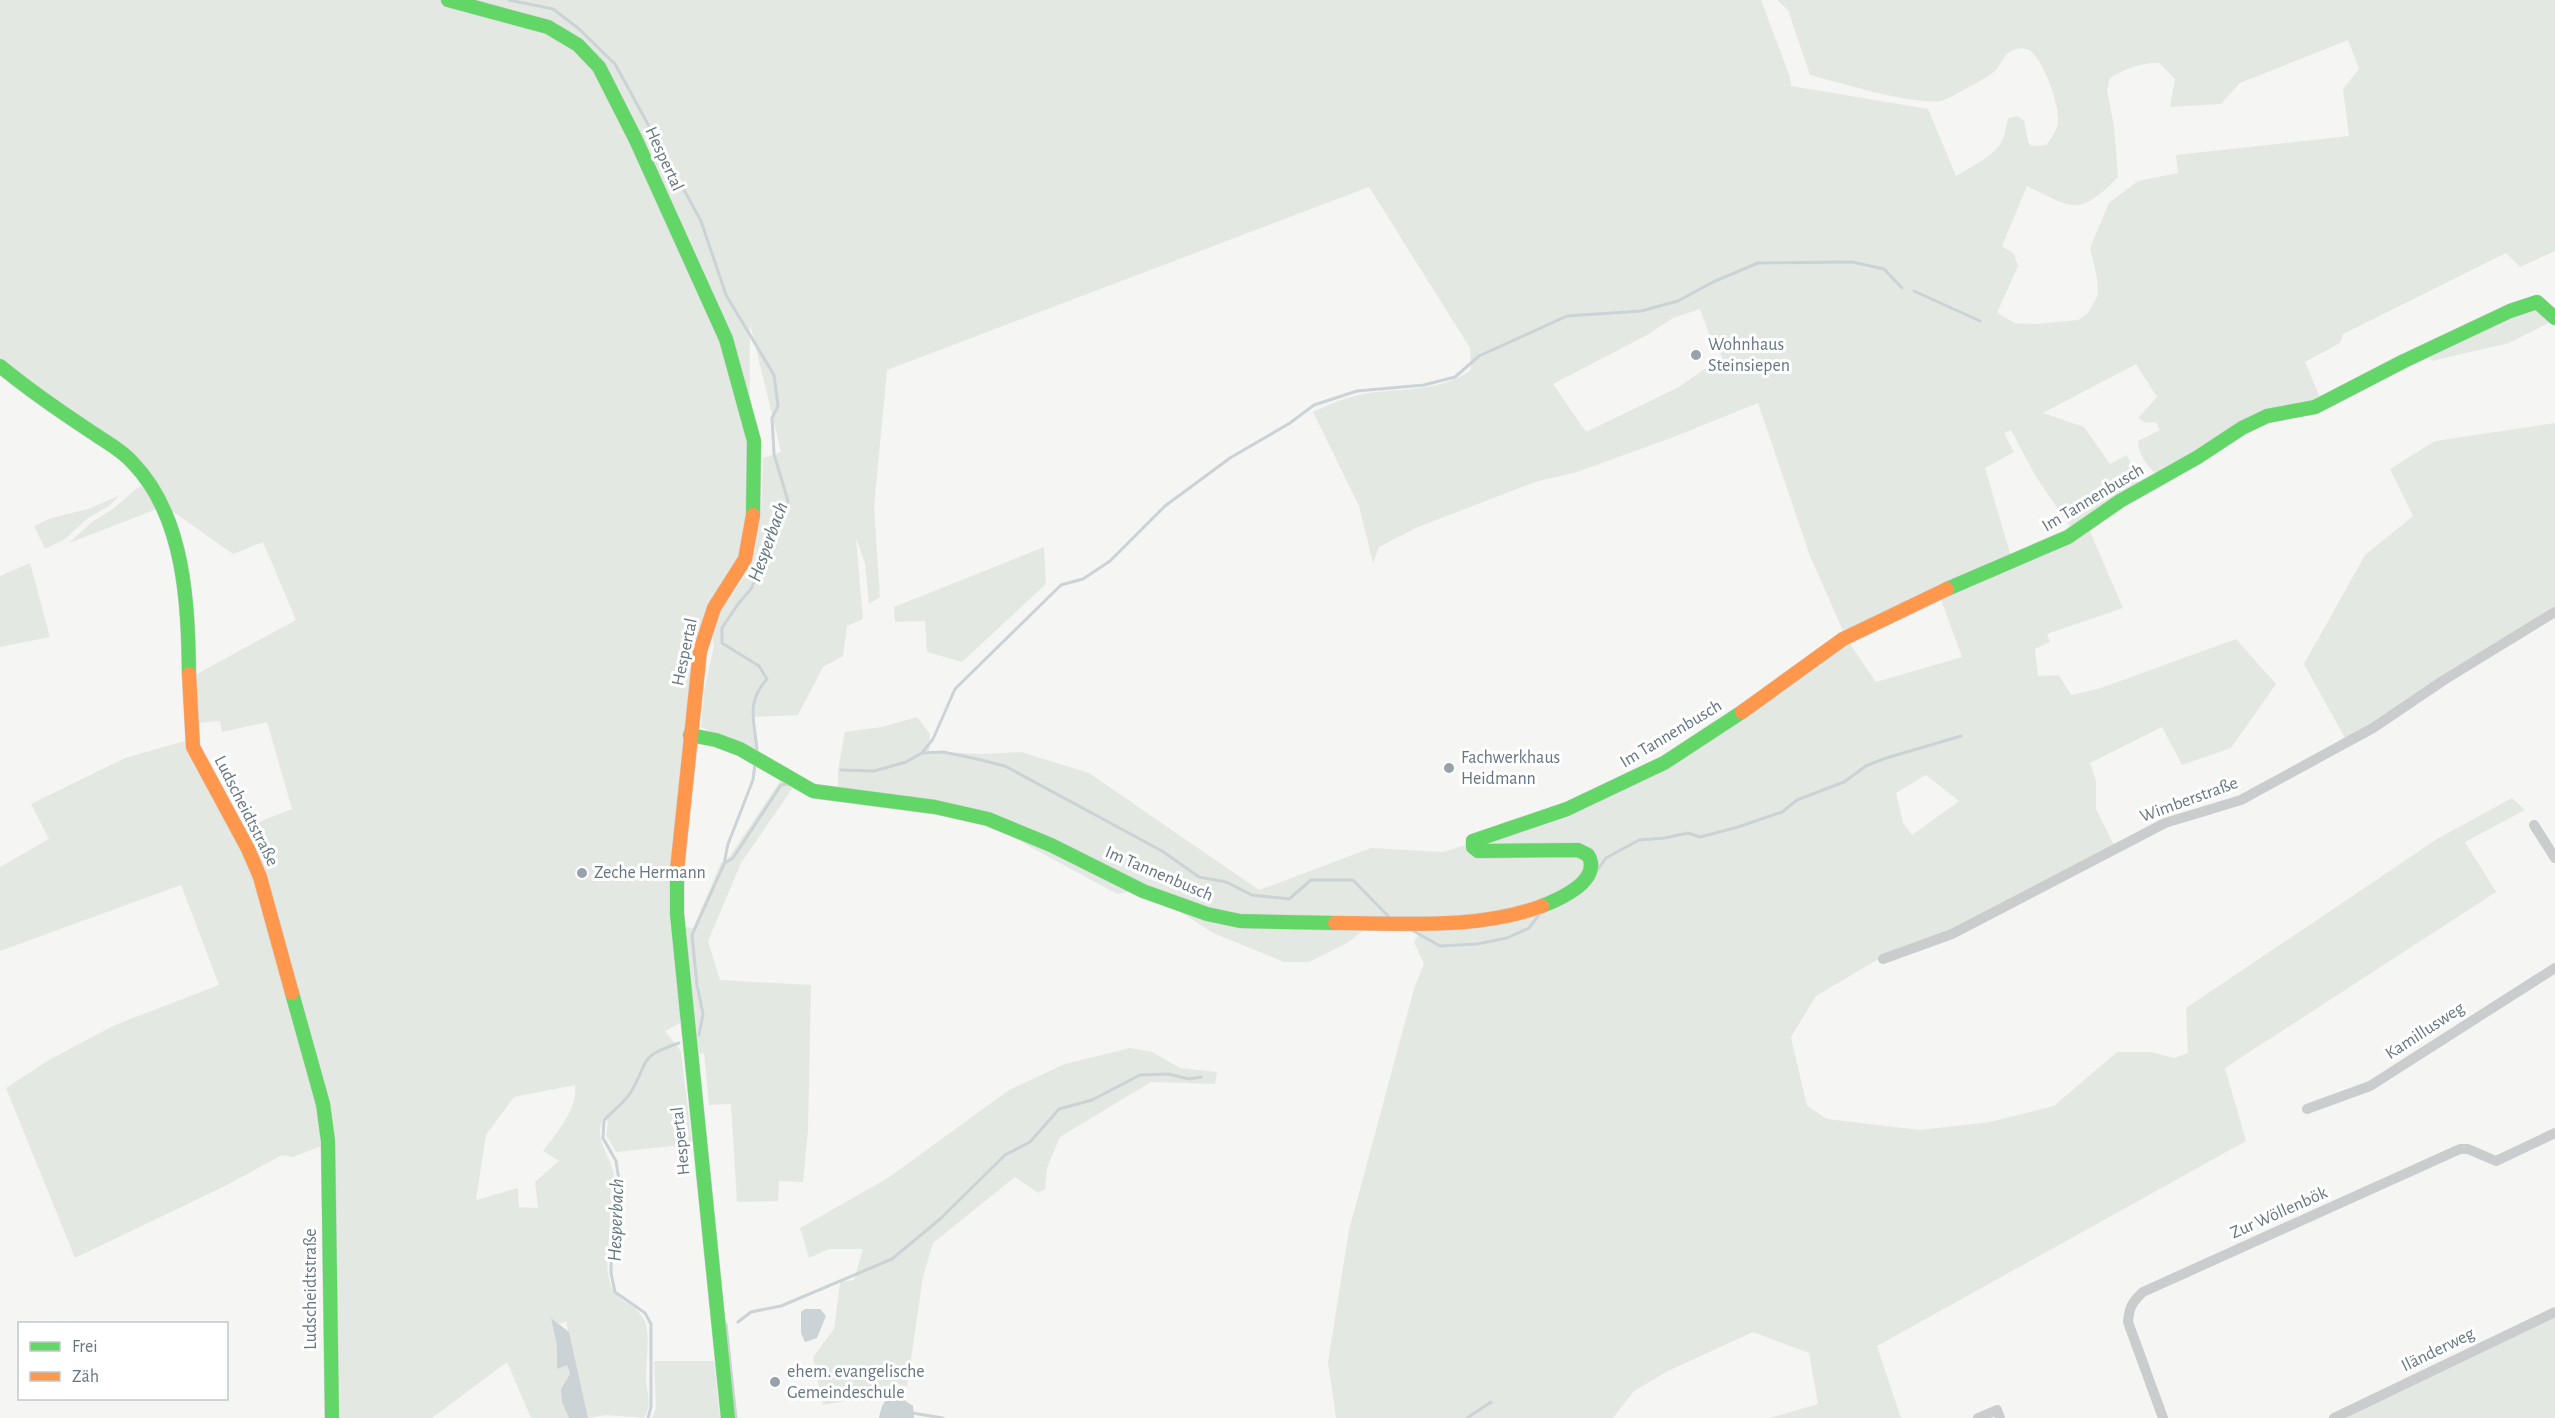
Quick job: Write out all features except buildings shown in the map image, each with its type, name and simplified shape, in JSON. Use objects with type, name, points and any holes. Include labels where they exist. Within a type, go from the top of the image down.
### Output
[{"type":"street","name":"Hespertal","points":[[448,0],[548,27],[578,45],[598,67],[636,140],[726,339],[754,441],[754,511],[745,559],[714,608],[702,644],[696,673],[677,874],[677,914],[728,1418]]},
{"type":"street","name":"Im Tannenbusch","points":[[690,735],[703,736],[725,743],[755,757],[811,791],[952,811],[991,820],[1153,894],[1197,912],[1222,919],[1442,923],[1502,918],[1557,900],[1580,886],[1592,869],[1591,860],[1587,853],[1578,850],[1478,851],[1473,846],[1473,841],[1477,838],[1567,809],[1664,763],[1761,700],[1843,639],[1977,575],[2068,537],[2120,501],[2198,457],[2242,428],[2267,416],[2315,407],[2404,361],[2519,308],[2537,302],[2555,318]]},
{"type":"street","name":"Ludscheidtstraße","points":[[0,366],[22,385],[134,462],[154,487],[166,509],[172,529],[186,621],[191,735],[194,747],[248,849],[260,877],[323,1104],[328,1141],[332,1418]]},
{"type":"street","name":"Wimberstraße","points":[[1883,959],[1952,934],[2165,823],[2241,800],[2373,728],[2444,680],[2555,612]]},
{"type":"street","points":[[2534,825],[2555,858]]},
{"type":"street","name":"Kamillusweg","points":[[2307,1109],[2370,1086],[2555,968]]},
{"type":"street","name":"Zur Wöllenbök","points":[[2163,1418],[2128,1322],[2128,1311],[2133,1301],[2143,1292],[2460,1149],[2468,1149],[2496,1161],[2555,1133]]},
{"type":"street","name":"Iländerweg","points":[[2334,1418],[2555,1312]]},
{"type":"street","points":[[1978,1418],[1996,1410],[2000,1418]]},
{"type":"shaded area","points":[[0,0],[1761,0],[1790,77],[1791,86],[1928,109],[1956,176],[1982,161],[1998,147],[2009,118],[2017,116],[2024,120],[2031,146],[2046,145],[2056,131],[2058,114],[2056,104],[2043,69],[2032,52],[2023,49],[2010,52],[1992,74],[1944,100],[1933,102],[1899,97],[1810,75],[1788,10],[1777,0],[2555,0],[2555,251],[2520,267],[2506,253],[2343,334],[2340,343],[2305,362],[2321,400],[2156,474],[2144,459],[2138,441],[2160,430],[2156,422],[2146,423],[2138,418],[2157,397],[2136,364],[2043,413],[2084,427],[2110,464],[2127,455],[2139,484],[2071,528],[2036,477],[2011,430],[2004,433],[2014,452],[1985,468],[2012,560],[2088,527],[2123,608],[2047,634],[2050,642],[2035,649],[2038,676],[2059,675],[2071,695],[2098,689],[2236,639],[2276,684],[2231,748],[2182,765],[2162,727],[2090,763],[2096,781],[2096,809],[2114,845],[1952,929],[1877,960],[1816,996],[1791,1037],[1807,1106],[1827,1119],[1920,1130],[1990,1122],[2054,1106],[2117,1052],[2151,1052],[2174,1058],[2188,1053],[2186,1008],[2437,839],[2512,798],[2525,810],[2465,842],[2496,892],[2225,1068],[2246,1141],[1877,1346],[1901,1418],[1770,1418],[1818,1404],[1809,1353],[1753,1332],[1668,1371],[1634,1391],[1613,1418],[1336,1418],[1328,1362],[1349,1230],[1414,989],[1424,964],[1414,942],[1424,925],[1457,925],[1582,889],[1589,851],[1489,850],[1488,841],[1622,789],[1847,640],[1810,556],[1758,403],[1671,438],[1577,472],[1535,482],[1418,527],[1379,547],[1373,563],[1359,506],[1313,412],[1358,395],[1444,383],[1471,370],[1470,348],[1369,187],[887,370],[874,507],[880,597],[869,604],[865,564],[856,538],[863,619],[847,626],[843,656],[823,667],[798,715],[755,717],[756,753],[701,727],[704,691],[714,646],[712,634],[722,609],[746,574],[755,550],[761,511],[763,458],[781,452],[750,324],[749,507],[743,544],[735,567],[704,617],[693,648],[671,867],[670,922],[682,1022],[665,1031],[681,1051],[692,1144],[616,1152],[606,1135],[608,1123],[604,1116],[600,1133],[612,1168],[615,1189],[607,1261],[608,1273],[613,1290],[638,1312],[646,1324],[648,1339],[646,1382],[649,1405],[647,1411],[644,1418],[606,1415],[588,1418],[566,1321],[560,1324],[552,1319],[557,1346],[557,1368],[567,1365],[570,1374],[563,1402],[569,1418],[531,1418],[507,1362],[432,1418],[339,1418],[335,1141],[293,1157],[282,1155],[225,1186],[75,1258],[6,1088],[49,1060],[115,1025],[219,985],[181,885],[0,951],[0,867],[49,839],[31,804],[125,758],[185,741],[244,828],[292,809],[267,722],[222,732],[220,721],[197,723],[195,675],[296,620],[263,542],[233,554],[172,511],[155,481],[0,360]],"holes":[[[2348,40],[2359,69],[2343,89],[2349,136],[2176,155],[2178,173],[2138,181],[2109,203],[2090,248],[2097,277],[2098,295],[2088,313],[2078,320],[2035,324],[2015,323],[1997,313],[2018,266],[2014,254],[2002,246],[2027,186],[2065,204],[2075,205],[2084,204],[2093,199],[2118,177],[2114,126],[2107,90],[2110,78],[2133,67],[2159,63],[2175,79],[2170,107],[2221,104],[2240,83]],[[1700,309],[1711,339],[1722,357],[1679,387],[1586,432],[1553,384],[1647,335],[1673,318]],[[1940,597],[1962,657],[1876,682],[1848,641]],[[1926,775],[1959,801],[1912,835],[1903,823],[1896,793]],[[575,1085],[570,1111],[543,1151],[559,1161],[535,1182],[538,1208],[519,1207],[518,1188],[476,1200],[486,1135],[514,1097]]]},
{"type":"shaded area","points":[[2536,304],[2553,321],[2509,343],[2432,361],[2426,351]]},
{"type":"shaded area","points":[[2555,423],[2555,608],[2346,740],[2304,664],[2365,555],[2413,516],[2390,469],[2435,441]]},
{"type":"shaded area","points":[[144,485],[157,509],[69,543],[92,522]]},
{"type":"shaded area","points":[[120,495],[109,506],[88,518],[65,539],[45,549],[34,526],[51,518],[88,509]]},
{"type":"shaded area","points":[[1044,547],[1046,584],[962,662],[927,652],[925,621],[895,622],[894,607]]},
{"type":"shaded area","points":[[30,563],[50,637],[0,647],[0,576]]},
{"type":"shaded area","points":[[917,717],[930,734],[929,751],[981,754],[1021,752],[1089,773],[1259,890],[1371,848],[1443,852],[1465,845],[1475,853],[1583,855],[1586,871],[1555,898],[1501,916],[1367,928],[1347,943],[1309,962],[1284,962],[1213,933],[1165,902],[1134,891],[1117,894],[1025,844],[989,813],[838,790],[838,771],[845,732],[882,727]]},
{"type":"shaded area","points":[[783,777],[792,789],[741,863],[708,941],[720,980],[811,985],[808,1130],[803,1182],[779,1181],[778,1201],[737,1202],[731,1104],[709,1105],[704,1053],[695,1055],[685,927],[693,928],[721,863],[730,856]]},
{"type":"shaded area","points":[[1130,1048],[1152,1052],[1180,1068],[1217,1072],[1215,1084],[1151,1082],[1060,1137],[1047,1168],[1045,1189],[1038,1193],[1015,1177],[933,1243],[923,1277],[907,1386],[895,1384],[867,1397],[823,1405],[813,1357],[834,1329],[840,1282],[854,1280],[863,1249],[829,1249],[809,1258],[800,1228],[888,1178],[1009,1090],[1065,1064]]},
{"type":"shaded area","points":[[805,1309],[820,1309],[826,1316],[817,1338],[805,1342],[801,1333],[801,1312]]},
{"type":"shaded area","points":[[2555,1312],[2555,1418],[2337,1418]]},
{"type":"shaded area","points":[[551,1318],[569,1332],[588,1418],[569,1418],[562,1402],[561,1389],[570,1374],[567,1365],[557,1369],[557,1346]]},
{"type":"shaded area","points":[[654,1361],[714,1361],[720,1418],[652,1418],[656,1408]]},
{"type":"shaded area","points":[[895,1394],[913,1406],[914,1418],[879,1418],[884,1403]]},
{"type":"waterway","name":"Hesperbach","points":[[509,0],[553,9],[578,28],[615,64],[701,221],[726,295],[774,375],[778,406],[772,418],[774,454],[788,501],[751,589],[722,628],[722,643],[759,666],[767,679],[760,688],[754,705],[753,722],[757,751]]},
{"type":"waterway","points":[[922,753],[933,739],[955,689],[1061,585],[1083,579],[1110,561],[1165,506],[1230,458],[1290,423],[1314,405],[1357,391],[1424,385],[1455,377],[1479,356],[1567,316],[1641,311],[1678,301],[1713,282],[1758,263],[1852,262],[1884,269],[1902,288]]},
{"type":"waterway","points":[[1914,291],[1980,321]]},
{"type":"waterway","points":[[1596,872],[1606,858],[1639,840],[1688,833],[1700,837],[1738,827],[1782,812],[1797,800],[1844,782],[1866,766],[1883,759],[1961,736]]},
{"type":"waterway","points":[[841,770],[874,771],[906,762],[922,753],[943,752],[1005,766],[1162,851],[1199,877],[1226,882],[1252,895],[1289,899],[1311,880],[1353,880],[1389,917]]},
{"type":"waterway","name":"Hesperbach","points":[[699,1035],[703,1014],[697,985],[692,935],[724,864],[728,844],[753,780],[755,764]]},
{"type":"waterway","points":[[725,863],[733,858],[781,785],[788,784]]},
{"type":"waterway","points":[[1410,929],[1440,946],[1477,944],[1507,938],[1529,928],[1541,912]]},
{"type":"waterway","name":"Hesperbach","points":[[648,1418],[651,1407],[651,1324],[645,1313],[615,1292],[611,1273],[612,1230],[620,1187],[616,1161],[603,1138],[604,1120],[628,1096],[647,1060],[657,1052],[679,1043]]},
{"type":"waterway","points":[[738,1322],[751,1312],[781,1306],[892,1259],[940,1219],[1005,1155],[1030,1142],[1059,1109],[1092,1100],[1140,1075],[1168,1074],[1189,1079],[1201,1077]]},
{"type":"waterway","points":[[726,1324],[736,1418]]},
{"type":"waterway","points":[[1467,1418],[1491,1402]]},
{"type":"waterway","points":[[912,1413],[943,1418]]},
{"type":"traffic: fast","points":[[448,0],[548,27],[578,45],[599,67],[636,140],[726,339],[754,441],[753,515]]},
{"type":"traffic: fast","points":[[1947,589],[2068,537],[2120,501],[2198,457],[2242,428],[2267,416],[2315,407],[2404,361],[2510,311],[2537,302],[2555,318]]},
{"type":"traffic: fast","points":[[0,366],[45,401],[114,446],[133,463],[150,485],[164,509],[180,563],[185,591],[189,674]]},
{"type":"traffic: fast","points":[[1542,906],[1559,899],[1585,880],[1590,873],[1591,864],[1588,855],[1578,850],[1478,851],[1473,847],[1473,841],[1567,809],[1664,763],[1742,712]]},
{"type":"traffic: fast","points":[[690,735],[716,740],[740,749],[813,791],[935,807],[988,819],[1051,845],[1143,891],[1207,914],[1240,921],[1335,923]]},
{"type":"traffic: fast","points":[[677,870],[677,914],[728,1418]]},
{"type":"traffic: fast","points":[[292,993],[323,1104],[328,1141],[332,1418]]},
{"type":"traffic: slow","points":[[677,870],[700,651],[714,608],[745,559],[753,515]]},
{"type":"traffic: slow","points":[[1742,712],[1843,639],[1947,589]]},
{"type":"traffic: slow","points":[[189,674],[193,747],[248,849],[260,877],[292,993]]},
{"type":"traffic: slow","points":[[1335,923],[1440,924],[1466,922],[1517,914],[1542,906]]},
{"type":"place","name":"Wohnhaus Steinsiepen","points":[[1696,355]]},
{"type":"place","name":"Fachwerkhaus Heidmann","points":[[1449,768]]},
{"type":"place","name":"Zeche Hermann","points":[[582,873]]},
{"type":"place","name":"ehem. evangelische Gemeindeschule","points":[[775,1382]]}]
